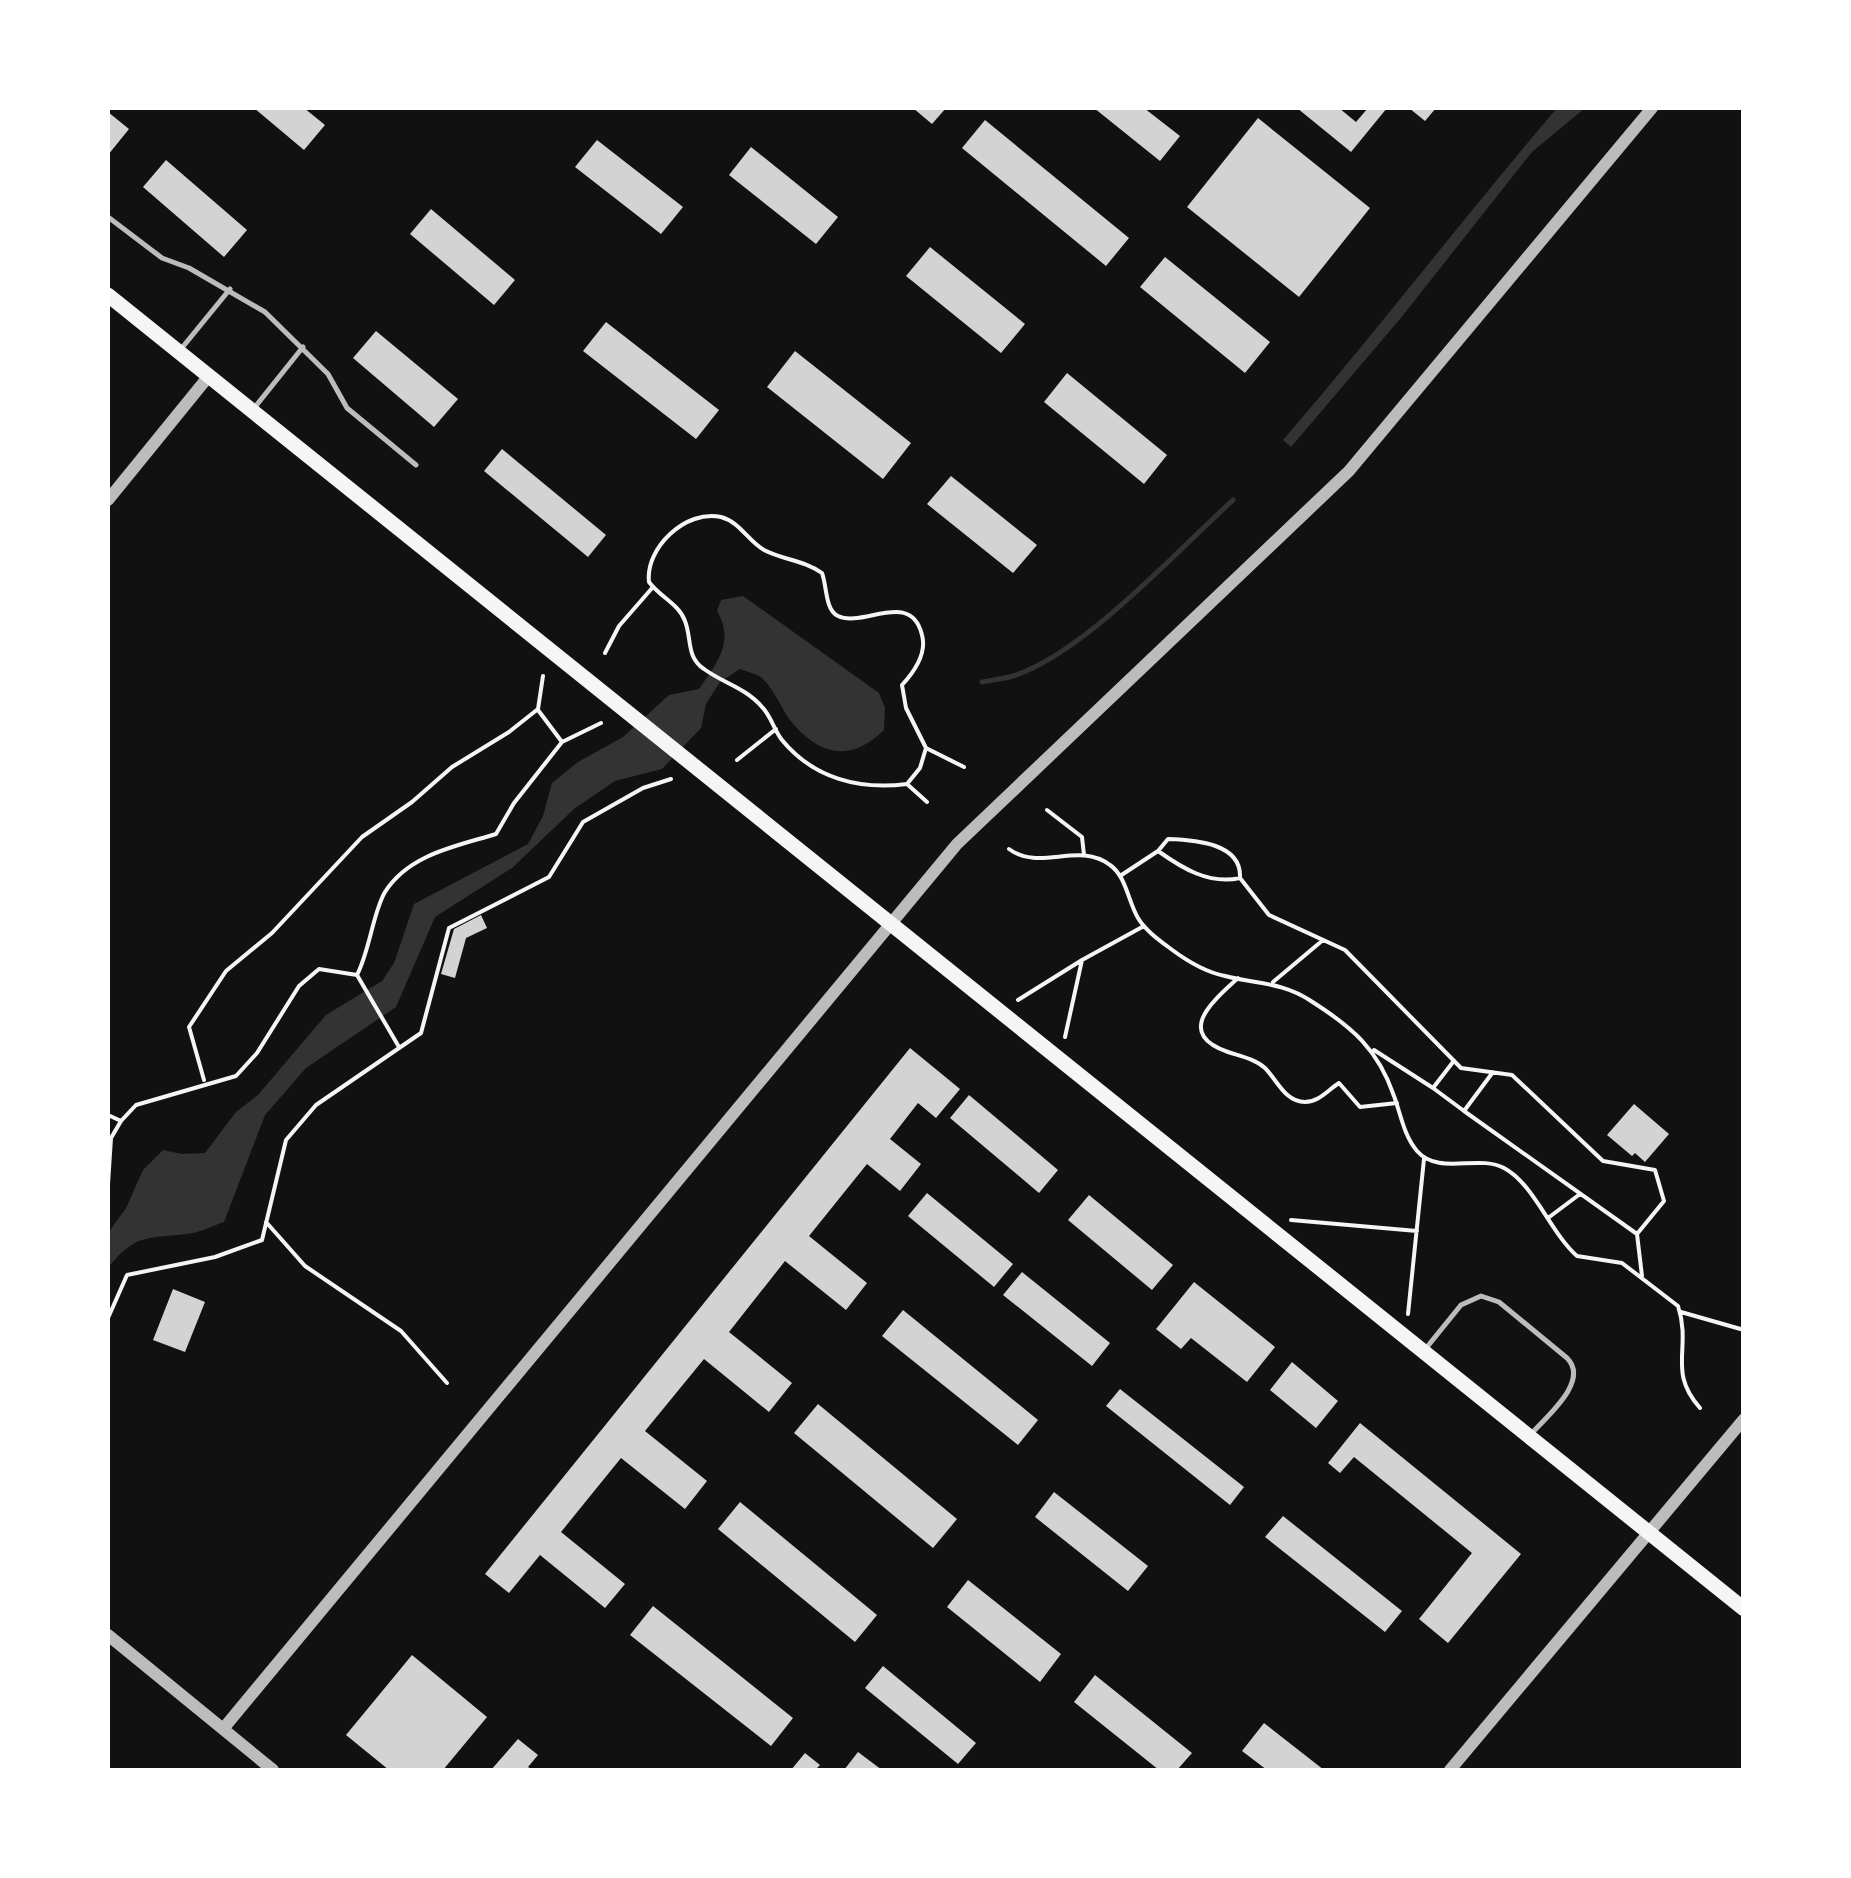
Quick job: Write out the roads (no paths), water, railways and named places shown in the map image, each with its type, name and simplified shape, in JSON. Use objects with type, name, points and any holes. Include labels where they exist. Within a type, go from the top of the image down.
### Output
[{"type":"main road","points":[[108,295],[1744,1609]]},
{"type":"street","points":[[223,1729],[957,844],[1349,471],[1652,108]]},
{"type":"street","points":[[108,500],[208,378]]},
{"type":"street","points":[[1450,1770],[1744,1418]]},
{"type":"street","points":[[108,1635],[273,1770]]},
{"type":"lane","points":[[108,218],[162,258],[230,289],[265,312],[328,374],[347,408],[416,465]]},
{"type":"lane","points":[[178,353],[230,289]]},
{"type":"lane","points":[[251,412],[304,347]]},
{"type":"lane","points":[[1424,1351],[1461,1305],[1481,1296],[1498,1302],[1574,1365],[1572,1385],[1529,1437]]},
{"type":"waterway","points":[[982,682],[1013,676],[1069,646],[1128,599],[1233,500]]}]
